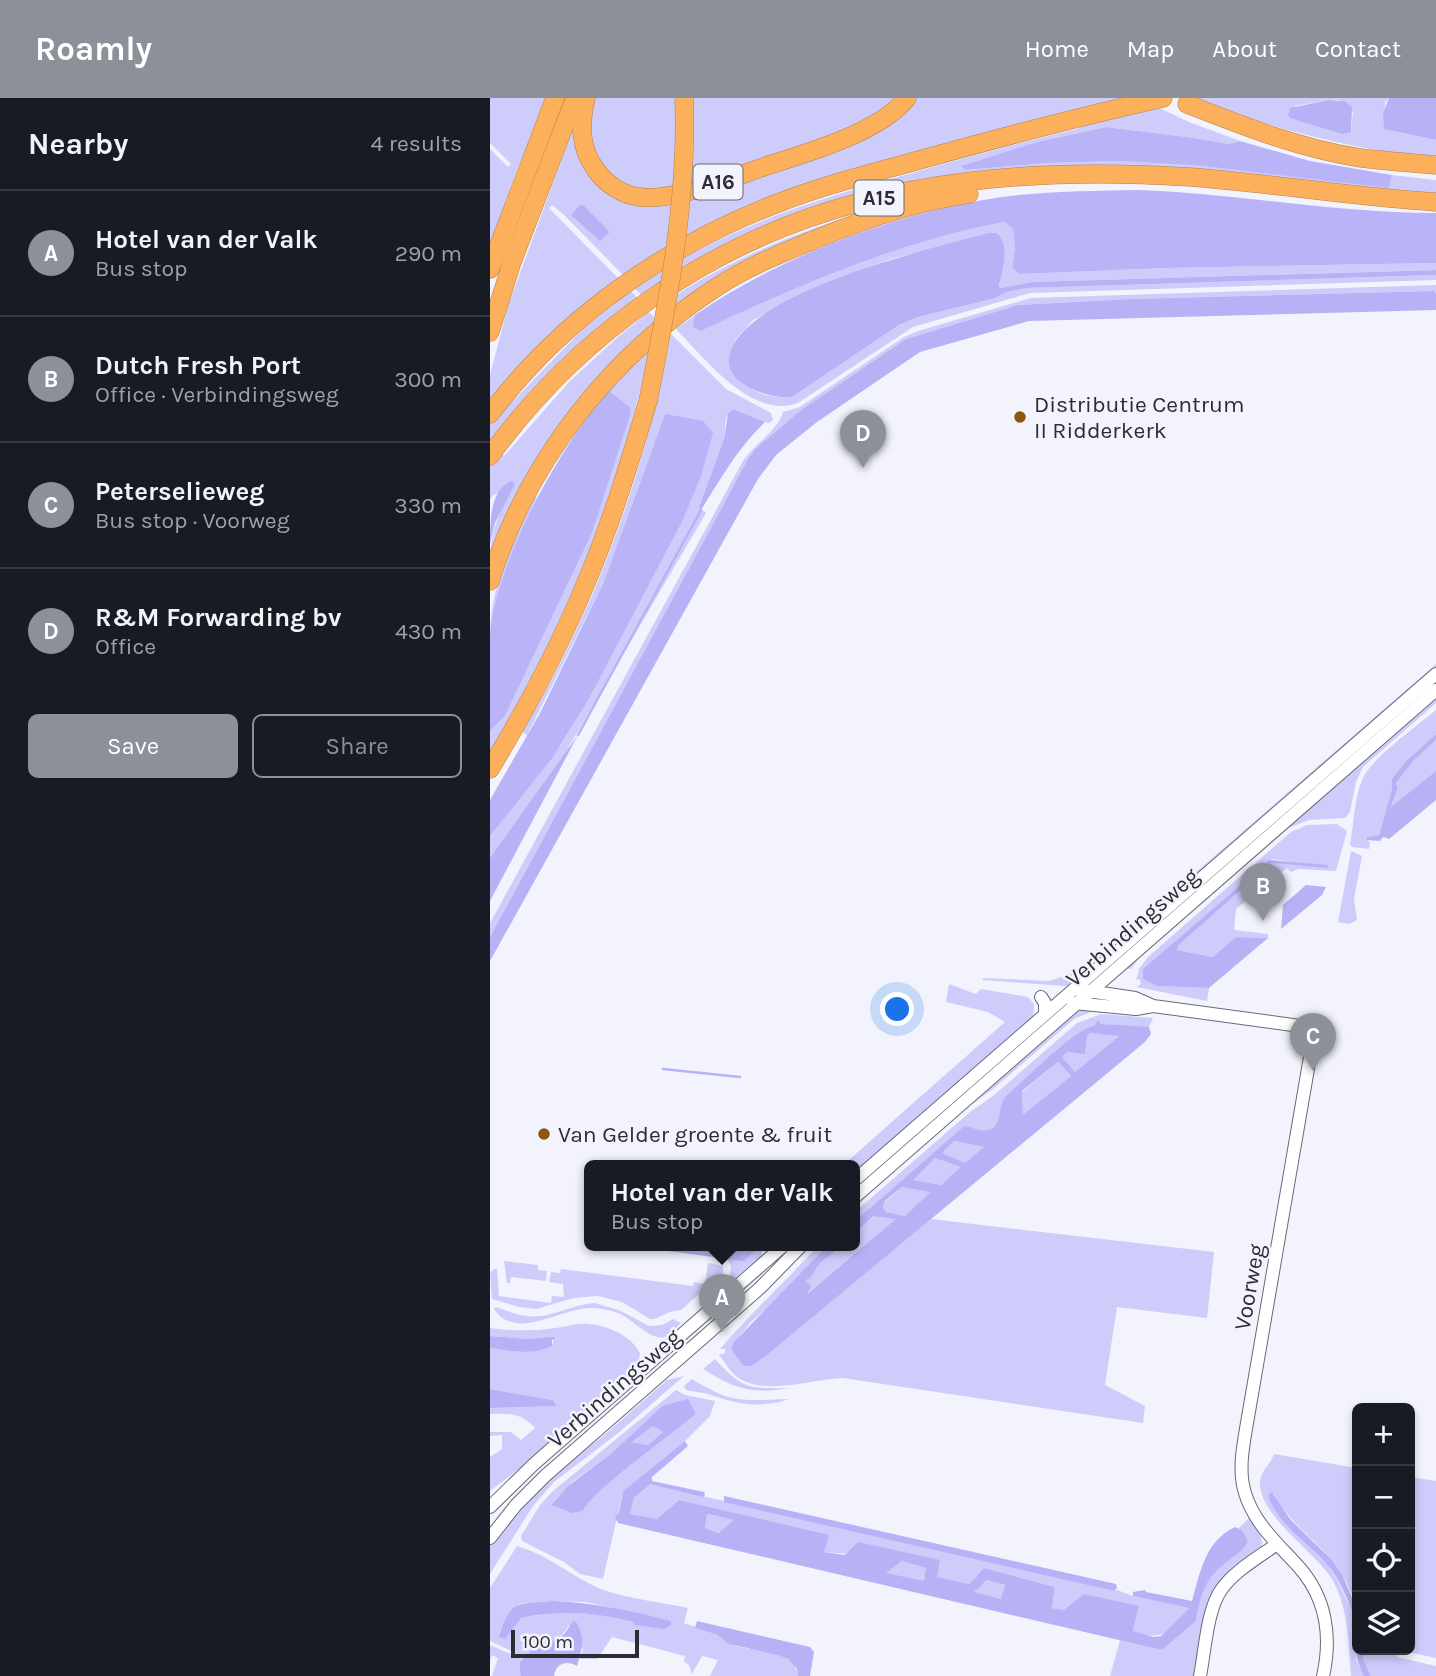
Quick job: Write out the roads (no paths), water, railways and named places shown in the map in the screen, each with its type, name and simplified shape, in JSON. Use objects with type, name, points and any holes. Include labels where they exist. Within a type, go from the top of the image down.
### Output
[{"type":"highway","points":[[490,269],[555,98]]},
{"type":"highway","points":[[490,332],[512,262],[575,98]]},
{"type":"highway","name":"A16","points":[[586,98],[582,132],[591,163],[613,187],[628,194],[648,198],[706,186],[794,157],[876,124],[892,114],[907,98]]},
{"type":"highway","points":[[490,769],[550,662],[587,580],[620,493],[648,401],[666,308],[679,210],[684,98]]},
{"type":"highway","name":"A15","points":[[490,414],[550,347],[613,293],[639,274],[723,225],[789,199],[993,139],[1163,98]]},
{"type":"highway","points":[[1187,104],[1249,128],[1331,151],[1360,158],[1436,165]]},
{"type":"highway","name":"A15","points":[[490,581],[518,511],[562,436],[614,372],[657,331],[736,276],[793,248],[891,212],[955,196],[1016,187],[1080,183],[1121,174]]},
{"type":"highway","name":"A15","points":[[495,449],[566,369],[633,311],[657,294],[732,251],[815,216],[858,203],[958,184],[1019,178],[1121,174],[1189,177],[1436,202]]},
{"type":"street","name":"Verbindingsweg","points":[[860,1176],[1436,674]]},
{"type":"street","name":"Verbindingsweg","points":[[860,1192],[1436,690]]},
{"type":"street","points":[[1110,974],[1111,984],[1117,994]]},
{"type":"street","points":[[1075,989],[1117,994],[1153,1006]]},
{"type":"street","points":[[1041,997],[1045,1003],[1045,1014]]},
{"type":"street","points":[[1061,1000],[1136,1009],[1153,1006]]},
{"type":"street","name":"Voorweg","points":[[1153,1006],[1315,1028],[1243,1447],[1242,1469],[1248,1501],[1264,1530],[1306,1576],[1322,1607],[1328,1641],[1323,1676]]},
{"type":"street","name":"Verbindingsweg","points":[[490,1507],[534,1464],[777,1251]]},
{"type":"street","name":"Verbindingsweg","points":[[490,1538],[516,1505],[545,1476],[760,1288],[796,1251]]},
{"type":"street","points":[[1200,1676],[1219,1592],[1235,1575],[1277,1544]]},
{"type":"waterway","points":[[578,735],[701,510]]},
{"type":"waterway","points":[[663,1069],[740,1077]]},
{"type":"waterway","points":[[678,1251],[744,1260]]},
{"type":"place","name":"Distributie Centrum II Ridderkerk","points":[[1020,417]]},
{"type":"place","name":"R&M Forwarding bv","points":[[863,468]]},
{"type":"place","name":"Dutch Fresh Port","points":[[1263,921]]},
{"type":"place","name":"Peterselieweg","points":[[1313,1071]]},
{"type":"place","name":"Van Gelder groente & fruit","points":[[544,1134]]},
{"type":"place","name":"Hotel van der Valk","points":[[722,1332]]}]
